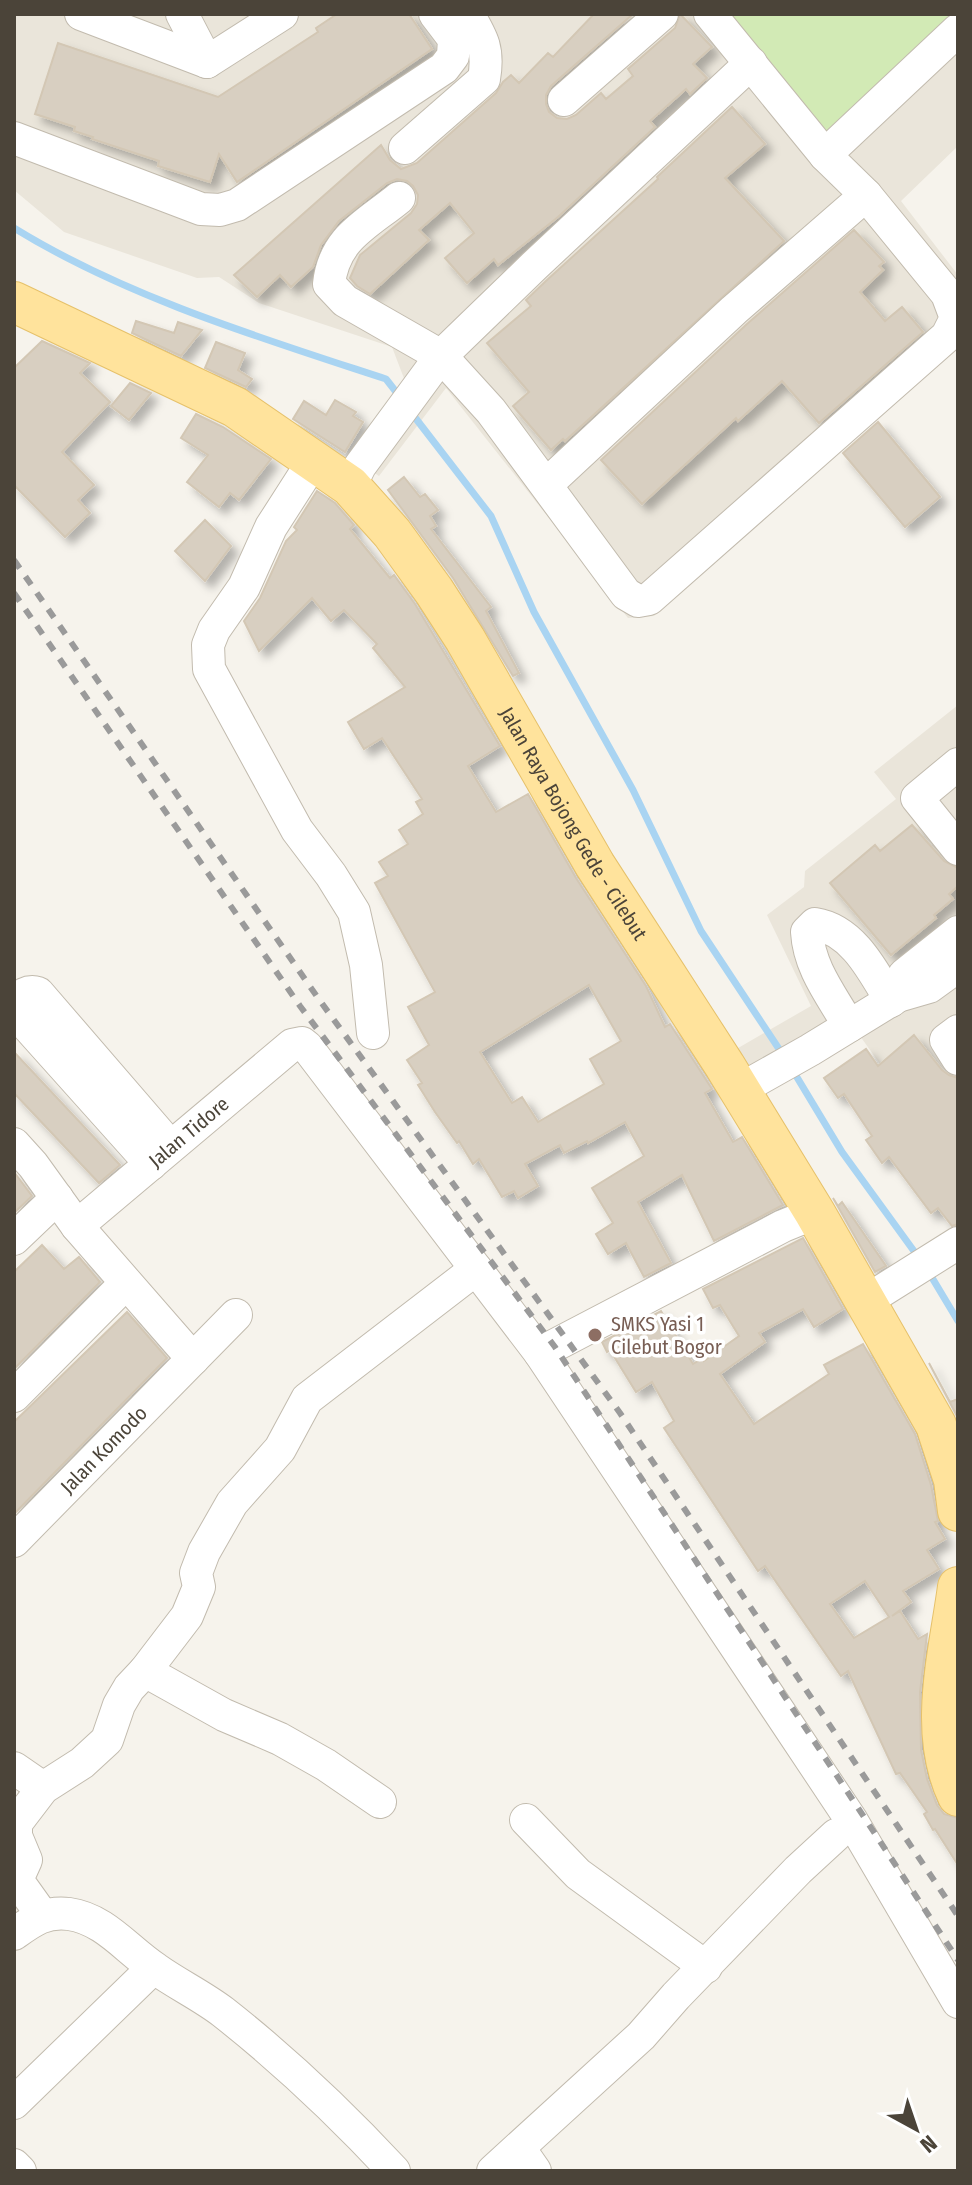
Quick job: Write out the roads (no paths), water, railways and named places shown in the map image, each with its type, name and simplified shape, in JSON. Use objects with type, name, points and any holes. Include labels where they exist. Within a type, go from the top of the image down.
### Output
[{"type":"main road","name":"Jalan Raya Bojong Gede - Cilebut","points":[[14,302],[235,407],[314,460],[355,476],[434,591],[595,865],[745,1087],[815,1213],[878,1288],[936,1425],[954,1480],[958,1511]]},
{"type":"main road","points":[[958,1587],[943,1707],[943,1753],[958,1796]]},
{"type":"street","points":[[81,14],[207,62]]},
{"type":"street","points":[[182,14],[207,62]]},
{"type":"street","points":[[207,62],[282,14]]},
{"type":"street","points":[[14,138],[201,209],[220,210],[237,205],[444,68],[453,56],[454,39],[435,14]]},
{"type":"street","points":[[405,148],[484,79],[488,56],[481,35],[468,14]]},
{"type":"street","points":[[564,100],[662,14]]},
{"type":"street","points":[[399,198],[344,242],[331,267],[329,284],[345,301],[441,356],[491,411],[626,594],[638,601],[649,599],[947,336],[956,318],[947,294],[866,195],[825,155],[710,14]]},
{"type":"street","points":[[825,155],[958,30]]},
{"type":"street","points":[[355,476],[441,356],[751,63]]},
{"type":"street","points":[[547,484],[734,310],[866,195]]},
{"type":"street","points":[[314,460],[271,527],[244,587],[214,630],[208,645],[209,669],[297,830],[354,912],[366,965],[373,1033]]},
{"type":"street","points":[[958,764],[917,798],[958,849]]},
{"type":"street","points":[[849,1026],[821,980],[808,948],[807,932],[815,924],[831,927],[844,936],[894,998]]},
{"type":"street","points":[[894,998],[904,975],[958,932]]},
{"type":"street","points":[[745,1087],[894,998],[929,987],[958,966]]},
{"type":"street","points":[[14,1003],[23,994],[38,993],[160,1155]]},
{"type":"street","points":[[14,1011],[160,1155]]},
{"type":"street","points":[[958,1031],[946,1040],[958,1059]]},
{"type":"street","name":"Jalan Tidore","points":[[77,1226],[292,1045],[302,1043],[476,1269]]},
{"type":"street","points":[[14,1144],[77,1226],[193,1359]]},
{"type":"street","points":[[14,1239],[57,1198]]},
{"type":"street","points":[[540,1353],[783,1226],[815,1213]]},
{"type":"street","points":[[878,1288],[957,1243]]},
{"type":"street","points":[[42,1915],[17,1880],[26,1860],[15,1825],[43,1788],[82,1763],[107,1740],[119,1705],[129,1688],[187,1616],[199,1587],[196,1573],[204,1552],[232,1503],[280,1449],[307,1399],[476,1269],[540,1353],[852,1821],[958,2002]]},
{"type":"street","points":[[14,1396],[126,1283]]},
{"type":"street","name":"Jalan Komodo","points":[[14,1541],[236,1315]]},
{"type":"street","points":[[145,1671],[224,1715],[280,1739],[380,1802]]},
{"type":"street","points":[[14,1768],[43,1788]]},
{"type":"street","points":[[526,1820],[578,1874],[706,1967]]},
{"type":"street","points":[[493,2171],[527,2160],[676,1996],[836,1835]]},
{"type":"street","points":[[14,1934],[42,1915],[68,1914],[93,1920],[153,1968],[220,2010],[285,2064],[360,2134],[394,2171]]},
{"type":"street","points":[[14,2103],[153,1968]]},
{"type":"street","points":[[14,2165],[20,2171]]},
{"type":"waterway","points":[[14,228],[57,253],[148,295],[386,379],[400,397]]},
{"type":"waterway","points":[[410,411],[491,516],[534,612],[633,790],[701,931],[783,1055]]},
{"type":"waterway","points":[[792,1069],[842,1152],[919,1258]]},
{"type":"waterway","points":[[928,1271],[958,1321]]},
{"type":"railway","points":[[14,560],[318,998],[620,1413],[958,1916]]},
{"type":"railway","points":[[14,593],[300,1006],[555,1347],[958,1960]]},
{"type":"place","name":"SMKS Yasi 1 Cilebut Bogor","points":[[595,1335]]}]
